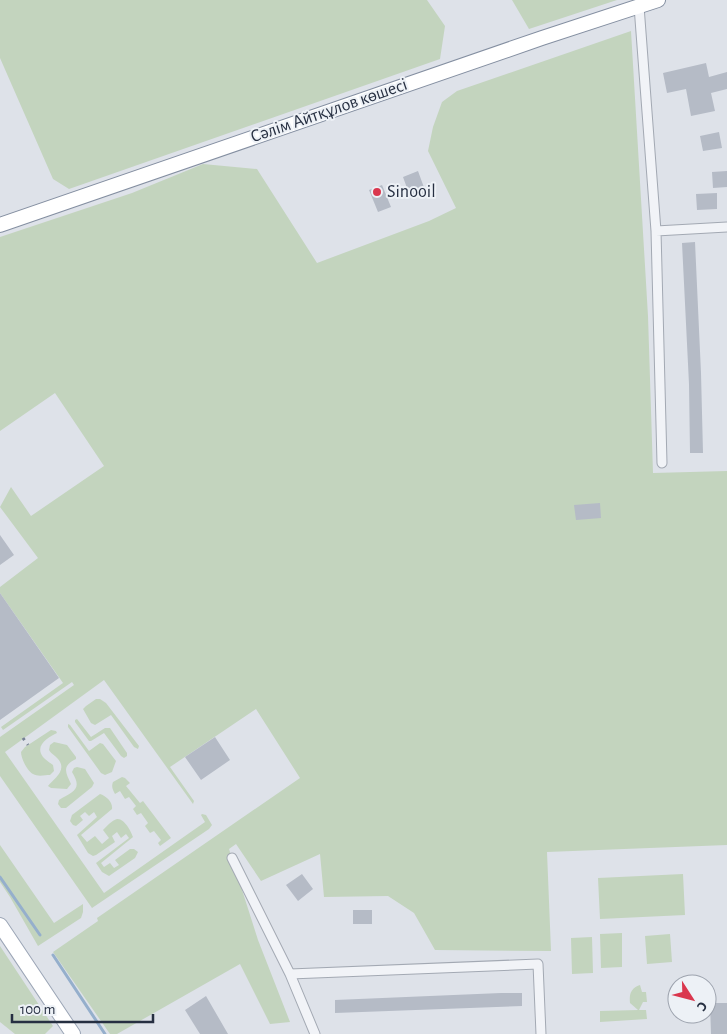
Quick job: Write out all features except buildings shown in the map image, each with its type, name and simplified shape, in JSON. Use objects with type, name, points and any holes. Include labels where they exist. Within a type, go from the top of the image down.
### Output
[{"type":"main road","name":"Сәлім Айтқұлов көшесі","points":[[0,225],[542,38],[658,0]]},
{"type":"main road","points":[[0,925],[70,1033]]},
{"type":"street","points":[[639,6],[656,231],[662,463]]},
{"type":"street","points":[[656,231],[727,227]]},
{"type":"street","points":[[232,858],[290,974],[315,1034]]},
{"type":"street","points":[[290,974],[538,964],[541,1034]]},
{"type":"green space","points":[[0,0],[427,0],[445,26],[440,59],[69,189],[53,179],[0,58]]},
{"type":"green space","points":[[512,0],[617,0],[529,29]]},
{"type":"green space","points":[[631,31],[648,316],[653,473],[727,471],[727,845],[547,852],[551,951],[435,950],[414,913],[388,896],[324,897],[320,854],[261,881],[236,844],[229,849],[258,940],[290,1022],[270,1024],[240,964],[117,1034],[110,1034],[53,952],[98,921],[97,918],[300,778],[256,709],[170,767],[194,801],[193,804],[104,680],[5,752],[104,893],[205,822],[202,814],[206,815],[212,825],[209,829],[92,908],[0,776],[0,737],[74,685],[72,682],[3,730],[1,727],[63,683],[0,593],[0,587],[38,558],[0,507],[11,487],[31,516],[104,466],[55,393],[0,431],[0,237],[132,193],[203,164],[257,169],[317,263],[429,221],[456,208],[428,151],[433,127],[442,102],[457,91]]},
{"type":"green space","points":[[96,699],[106,703],[139,746],[138,749],[134,747],[111,715],[95,725],[91,723],[83,709]]},
{"type":"green space","points":[[77,719],[91,737],[105,728],[110,728],[127,753],[127,756],[124,758],[121,756],[104,733],[89,741],[75,722]]},
{"type":"green space","points":[[68,724],[89,751],[100,743],[103,744],[116,761],[112,772],[105,775],[101,773],[68,727]]},
{"type":"green space","points":[[51,730],[57,733],[44,742],[40,749],[43,757],[53,765],[54,771],[50,775],[35,775],[23,761],[21,752],[25,747]]},
{"type":"green space","points":[[54,742],[67,745],[76,757],[76,759],[68,764],[66,770],[71,784],[67,789],[51,788],[48,786],[61,771],[61,763],[49,750],[50,745]]},
{"type":"green space","points":[[77,767],[85,769],[94,783],[92,787],[66,808],[61,808],[58,804],[59,800],[75,789],[77,783],[72,772]]},
{"type":"green space","points":[[122,777],[130,783],[126,786],[140,803],[143,801],[171,838],[160,846],[158,843],[161,840],[154,831],[150,833],[145,826],[148,823],[141,813],[137,815],[133,809],[136,806],[129,797],[125,799],[120,791],[115,794],[112,787],[113,782]]},
{"type":"green space","points":[[100,794],[109,800],[112,809],[81,835],[87,842],[95,836],[102,844],[109,838],[103,830],[113,821],[120,819],[127,825],[133,837],[101,863],[104,867],[110,863],[114,868],[119,865],[115,860],[130,849],[138,852],[135,858],[109,876],[102,872],[96,863],[129,838],[126,834],[121,838],[117,832],[112,836],[115,842],[93,856],[88,853],[77,835],[97,817],[94,812],[89,816],[85,812],[80,816],[83,820],[76,826],[70,821],[72,815]]},
{"type":"green space","points":[[0,845],[54,923],[83,904],[81,918],[38,946],[0,882]]},
{"type":"green space","points":[[683,874],[685,915],[600,919],[598,878]]},
{"type":"green space","points":[[622,933],[622,967],[601,968],[600,934]]},
{"type":"green space","points":[[670,934],[672,962],[647,964],[645,936]]},
{"type":"green space","points":[[592,937],[593,973],[572,974],[571,938]]},
{"type":"green space","points":[[0,946],[53,1026],[45,1034],[15,1034],[0,1022]]},
{"type":"green space","points":[[640,985],[642,992],[646,992],[647,1002],[643,1002],[639,1010],[646,1010],[647,1019],[600,1022],[600,1011],[638,1010],[630,1003],[630,997],[631,992]]},
{"type":"waterway","points":[[0,877],[40,935]]},
{"type":"waterway","points":[[53,955],[105,1034]]},
{"type":"railway","points":[[23,738],[28,745]]},
{"type":"place","name":"Sinooil","points":[[377,192]]}]
